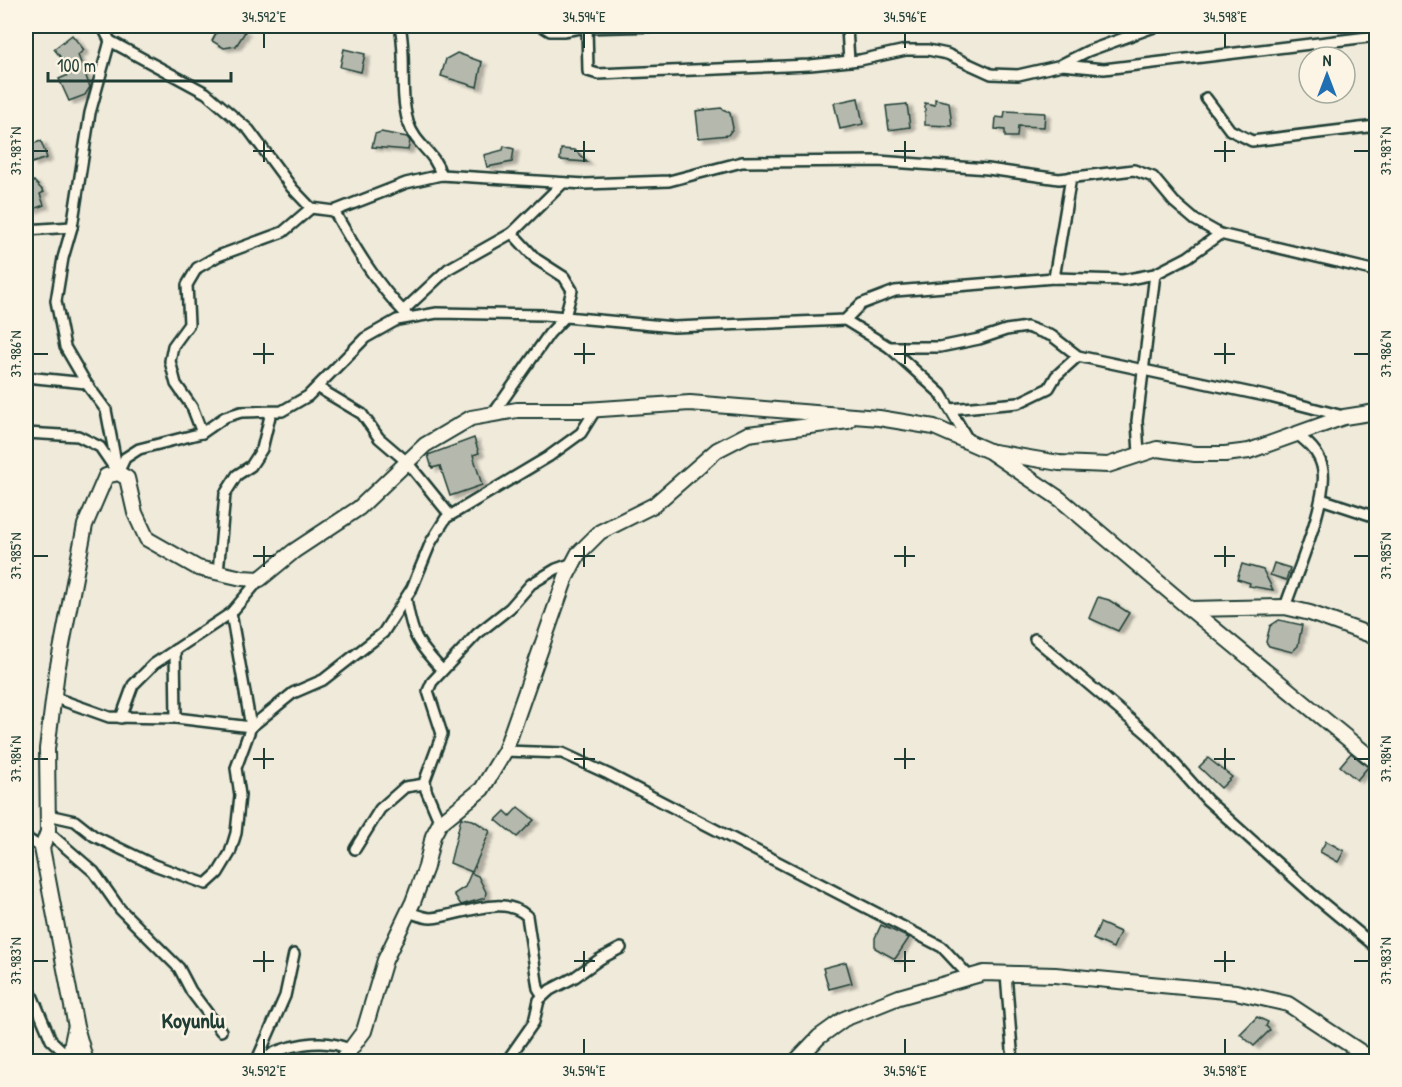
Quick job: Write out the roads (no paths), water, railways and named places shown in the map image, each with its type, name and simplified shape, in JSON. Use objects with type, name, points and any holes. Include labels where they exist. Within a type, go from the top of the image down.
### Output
[{"type":"street","points":[[102,26],[110,41],[206,93],[249,130],[292,188],[311,208],[334,211],[406,183],[441,175],[562,183],[669,181],[742,162],[878,161],[988,169],[1059,178],[1134,170],[1153,177],[1188,214],[1220,234],[1377,271]]},
{"type":"street","points":[[400,26],[402,98],[417,142],[437,159],[441,175]]},
{"type":"street","points":[[542,26],[550,31],[587,27],[662,26]]},
{"type":"street","points":[[844,26],[847,28],[849,61]]},
{"type":"street","points":[[587,27],[588,71],[598,74],[849,61],[906,50],[947,54],[991,74],[1018,75],[1062,65],[1088,51],[1157,26]]},
{"type":"street","points":[[1062,65],[1113,68],[1377,36]]},
{"type":"street","points":[[110,41],[90,113],[72,227],[63,258],[56,301],[65,347],[86,383],[106,410],[118,473]]},
{"type":"street","points":[[1206,98],[1230,130],[1252,141],[1377,126]]},
{"type":"street","points":[[1054,278],[1071,177]]},
{"type":"street","points":[[86,1062],[76,1027],[42,848],[48,831],[47,749],[53,696],[85,525],[106,476],[118,473],[125,459],[139,449],[202,433],[233,414],[282,411],[309,396],[365,338],[406,314],[448,269],[512,233],[562,183]]},
{"type":"street","points":[[202,433],[192,407],[176,384],[170,361],[173,346],[189,324],[187,285],[197,268],[218,256],[283,232],[311,208]]},
{"type":"street","points":[[334,211],[360,258],[388,296],[406,314],[566,317],[674,327],[845,320],[889,347],[941,394],[970,443]]},
{"type":"street","points":[[26,230],[72,227]]},
{"type":"street","points":[[493,414],[549,334],[566,317],[572,290],[564,277],[536,259],[512,233]]},
{"type":"street","points":[[845,320],[861,304],[895,291],[1054,278],[1123,280],[1155,274],[1188,257],[1220,234]]},
{"type":"street","points":[[1139,454],[1137,421],[1155,274]]},
{"type":"street","points":[[889,347],[940,347],[979,339],[1005,330],[1027,327],[1052,336],[1078,356],[1270,397],[1344,417]]},
{"type":"street","points":[[950,409],[1018,403],[1049,388],[1056,376],[1078,356]]},
{"type":"street","points":[[26,377],[86,383]]},
{"type":"street","points":[[317,387],[362,414],[379,438],[407,462],[450,515]]},
{"type":"street","points":[[121,718],[133,685],[154,664],[231,612],[260,579],[294,551],[359,508],[425,445],[471,418],[517,410],[596,409],[690,403],[879,418],[934,427],[988,451],[1060,499],[1377,762]]},
{"type":"street","points":[[53,696],[109,717],[176,718],[251,727],[293,693],[323,680],[383,633],[406,598],[431,543],[450,515],[573,439],[581,433],[596,409]]},
{"type":"street","points":[[218,573],[225,494],[237,476],[251,466],[262,449],[271,412]]},
{"type":"street","points":[[988,451],[1059,463],[1108,465],[1157,449],[1195,454],[1249,451],[1344,417],[1377,412]]},
{"type":"street","points":[[341,1062],[364,1031],[385,960],[426,867],[433,836],[440,823],[482,789],[505,751],[566,578],[578,554],[600,532],[654,505],[717,450],[748,434],[879,418]]},
{"type":"street","points":[[26,433],[78,436],[100,447],[118,473],[127,478],[135,513],[147,539],[198,568],[260,579]]},
{"type":"street","points":[[1285,607],[1321,499],[1323,467],[1313,447],[1297,434]]},
{"type":"street","points":[[1321,499],[1377,517]]},
{"type":"street","points":[[440,823],[430,804],[425,784],[442,734],[428,691],[441,669],[477,634],[510,608],[531,584],[556,569],[573,563]]},
{"type":"street","points":[[406,598],[412,631],[417,642],[441,669]]},
{"type":"street","points":[[1190,609],[1285,607],[1310,612],[1377,638]]},
{"type":"street","points":[[48,815],[75,821],[94,836],[154,865],[206,884],[218,873],[230,853],[236,833],[240,795],[236,768],[251,727],[231,612]]},
{"type":"street","points":[[1035,639],[1150,736],[1207,800],[1313,895],[1377,947]]},
{"type":"street","points":[[175,650],[176,718]]},
{"type":"street","points":[[505,751],[562,753],[608,774],[942,947],[969,976]]},
{"type":"street","points":[[356,849],[380,809],[405,787],[425,784]]},
{"type":"street","points":[[48,831],[94,872],[120,909],[179,968],[191,991],[221,1031]]},
{"type":"street","points":[[26,838],[42,848]]},
{"type":"street","points":[[408,912],[428,918],[506,905],[521,911],[527,916],[538,988],[543,996]]},
{"type":"street","points":[[506,1062],[534,1022],[543,996],[621,948]]},
{"type":"street","points":[[257,1062],[285,996],[294,954]]},
{"type":"street","points":[[795,1062],[819,1037],[844,1019],[899,998],[984,973],[1055,975],[1236,992],[1288,1004],[1376,1062]]},
{"type":"street","points":[[1006,974],[1013,1062]]},
{"type":"street","points":[[26,981],[51,1040],[68,1059]]},
{"type":"street","points":[[68,1059],[76,1027]]},
{"type":"street","points":[[257,1062],[280,1050],[322,1042],[332,1042],[350,1050]]},
{"type":"district","name":"Koyunlu","points":[[193,1020]]}]
